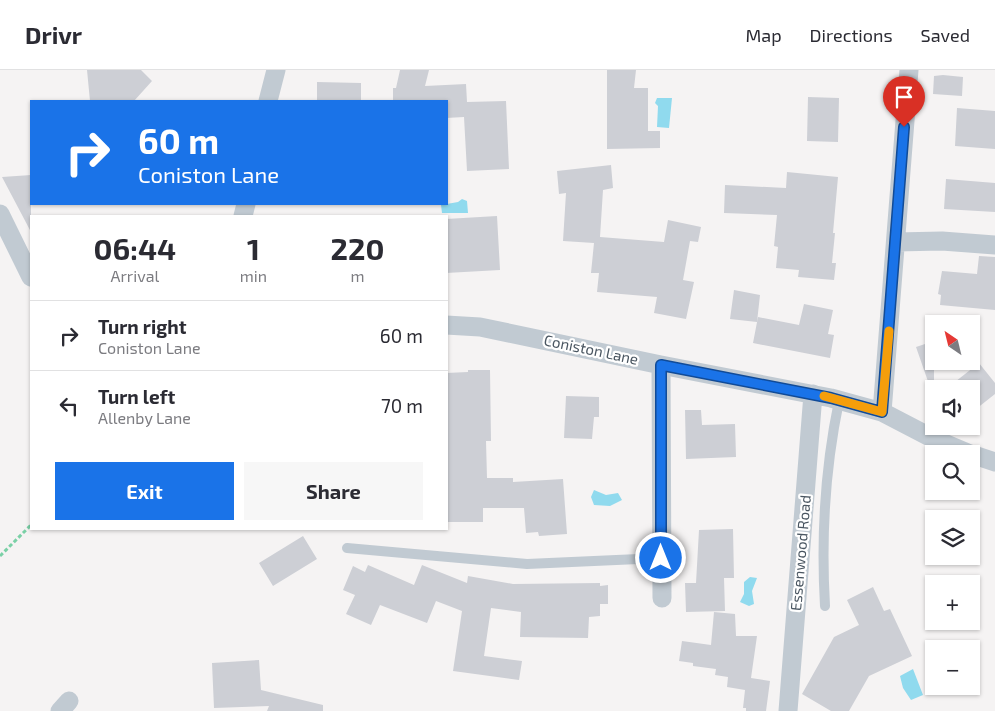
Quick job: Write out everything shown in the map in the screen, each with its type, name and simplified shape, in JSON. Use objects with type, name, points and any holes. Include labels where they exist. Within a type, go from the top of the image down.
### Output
[{"type":"street","points":[[268,100],[276,70]]},
{"type":"street","points":[[882,412],[909,70]]},
{"type":"street","points":[[0,214],[30,275]]},
{"type":"street","points":[[896,242],[942,241],[995,245]]},
{"type":"street","name":"Coniston Lane","points":[[448,325],[480,327],[839,400],[882,412],[949,445]]},
{"type":"street","points":[[661,365],[662,598]]},
{"type":"street","name":"Essenwood Road","points":[[788,711],[813,394]]},
{"type":"street","name":"Coniston Lane","points":[[980,457],[995,462]]},
{"type":"lane","points":[[825,606],[822,557],[829,454],[839,400]]},
{"type":"lane","points":[[347,548],[527,564],[661,558]]},
{"type":"path","points":[[0,556],[30,526]]},
{"type":"water","points":[[657,98],[672,98],[669,128],[657,127],[658,106],[655,103]]},
{"type":"water","points":[[462,199],[467,201],[468,213],[442,213],[441,205],[458,202]]},
{"type":"water","points":[[594,490],[606,495],[618,493],[622,500],[610,506],[594,505],[591,497]]},
{"type":"water","points":[[750,577],[757,578],[752,591],[754,604],[749,606],[740,602],[744,594],[744,582]]},
{"type":"water","points":[[913,669],[923,695],[911,700],[903,688],[900,676]]},
{"type":"building","points":[[87,70],[141,70],[152,81],[135,100],[90,100]]},
{"type":"building","points":[[400,70],[429,70],[425,86],[466,84],[467,102],[506,101],[509,169],[467,171],[464,117],[448,118],[448,100],[393,100],[393,88],[396,88]]},
{"type":"building","points":[[607,70],[636,70],[634,88],[648,88],[648,131],[660,131],[660,148],[607,149]]},
{"type":"building","points":[[934,76],[963,77],[962,96],[933,94]]},
{"type":"building","points":[[317,82],[361,83],[361,100],[317,100]]},
{"type":"building","points":[[808,97],[839,98],[838,142],[807,141]]},
{"type":"building","points":[[957,108],[995,111],[995,149],[955,146]]},
{"type":"building","points":[[611,165],[613,188],[603,190],[600,237],[664,242],[668,220],[701,227],[698,242],[690,241],[683,280],[694,282],[686,319],[654,313],[657,297],[597,292],[599,273],[591,273],[594,243],[563,241],[566,193],[559,194],[557,171]]},
{"type":"building","points":[[787,172],[838,177],[833,233],[835,233],[832,263],[836,263],[834,280],[798,277],[799,270],[776,268],[778,247],[774,246],[777,215],[724,213],[725,185],[786,188]]},
{"type":"building","points":[[30,175],[30,230],[2,177]]},
{"type":"building","points":[[946,179],[995,183],[995,212],[944,209]]},
{"type":"building","points":[[497,216],[500,270],[448,273],[448,219]]},
{"type":"building","points":[[979,256],[995,257],[995,310],[940,305],[941,295],[938,294],[942,271],[977,274]]},
{"type":"building","points":[[734,290],[760,295],[757,322],[730,319]]},
{"type":"building","points":[[804,304],[833,310],[828,334],[834,335],[830,358],[753,343],[758,317],[799,325]]},
{"type":"building","points":[[925,344],[925,370],[934,370],[934,380],[928,380],[916,347]]},
{"type":"building","points":[[980,364],[995,383],[995,394],[980,406],[980,380],[957,380],[970,370],[980,370]]},
{"type":"building","points":[[468,370],[490,370],[491,441],[486,441],[487,478],[513,478],[513,482],[563,479],[567,534],[539,536],[538,532],[526,533],[524,508],[483,508],[483,522],[448,522],[448,373],[468,372]]},
{"type":"building","points":[[566,396],[599,397],[599,417],[594,417],[592,439],[564,438]]},
{"type":"building","points":[[685,410],[701,410],[702,425],[735,424],[736,457],[686,459]]},
{"type":"building","points":[[733,529],[734,578],[724,578],[725,611],[686,612],[685,583],[696,583],[699,530]]},
{"type":"building","points":[[303,536],[317,559],[273,586],[259,563]]},
{"type":"building","points":[[368,565],[414,585],[422,565],[467,583],[468,576],[513,584],[600,583],[600,586],[608,585],[608,604],[600,604],[600,616],[589,617],[588,638],[520,637],[521,612],[491,608],[484,656],[522,661],[519,680],[453,671],[462,611],[436,601],[427,623],[380,605],[371,625],[346,614],[355,595],[343,590],[353,566],[365,572]]},
{"type":"building","points":[[873,587],[884,611],[890,609],[912,656],[869,676],[849,711],[831,711],[802,694],[834,637],[859,625],[847,600]]},
{"type":"building","points":[[714,612],[735,614],[736,636],[757,636],[751,678],[770,681],[766,711],[746,711],[746,708],[743,708],[745,690],[727,687],[728,677],[715,675],[716,669],[693,666],[693,663],[679,661],[682,641],[711,645]]},
{"type":"building","points":[[259,660],[261,690],[323,705],[323,711],[267,711],[269,706],[214,708],[212,663]]},
{"type":"slow traffic","points":[[824,396],[882,412],[889,331]]},
{"type":"route","points":[[661,558],[661,365],[831,398],[882,412],[904,127]]}]
